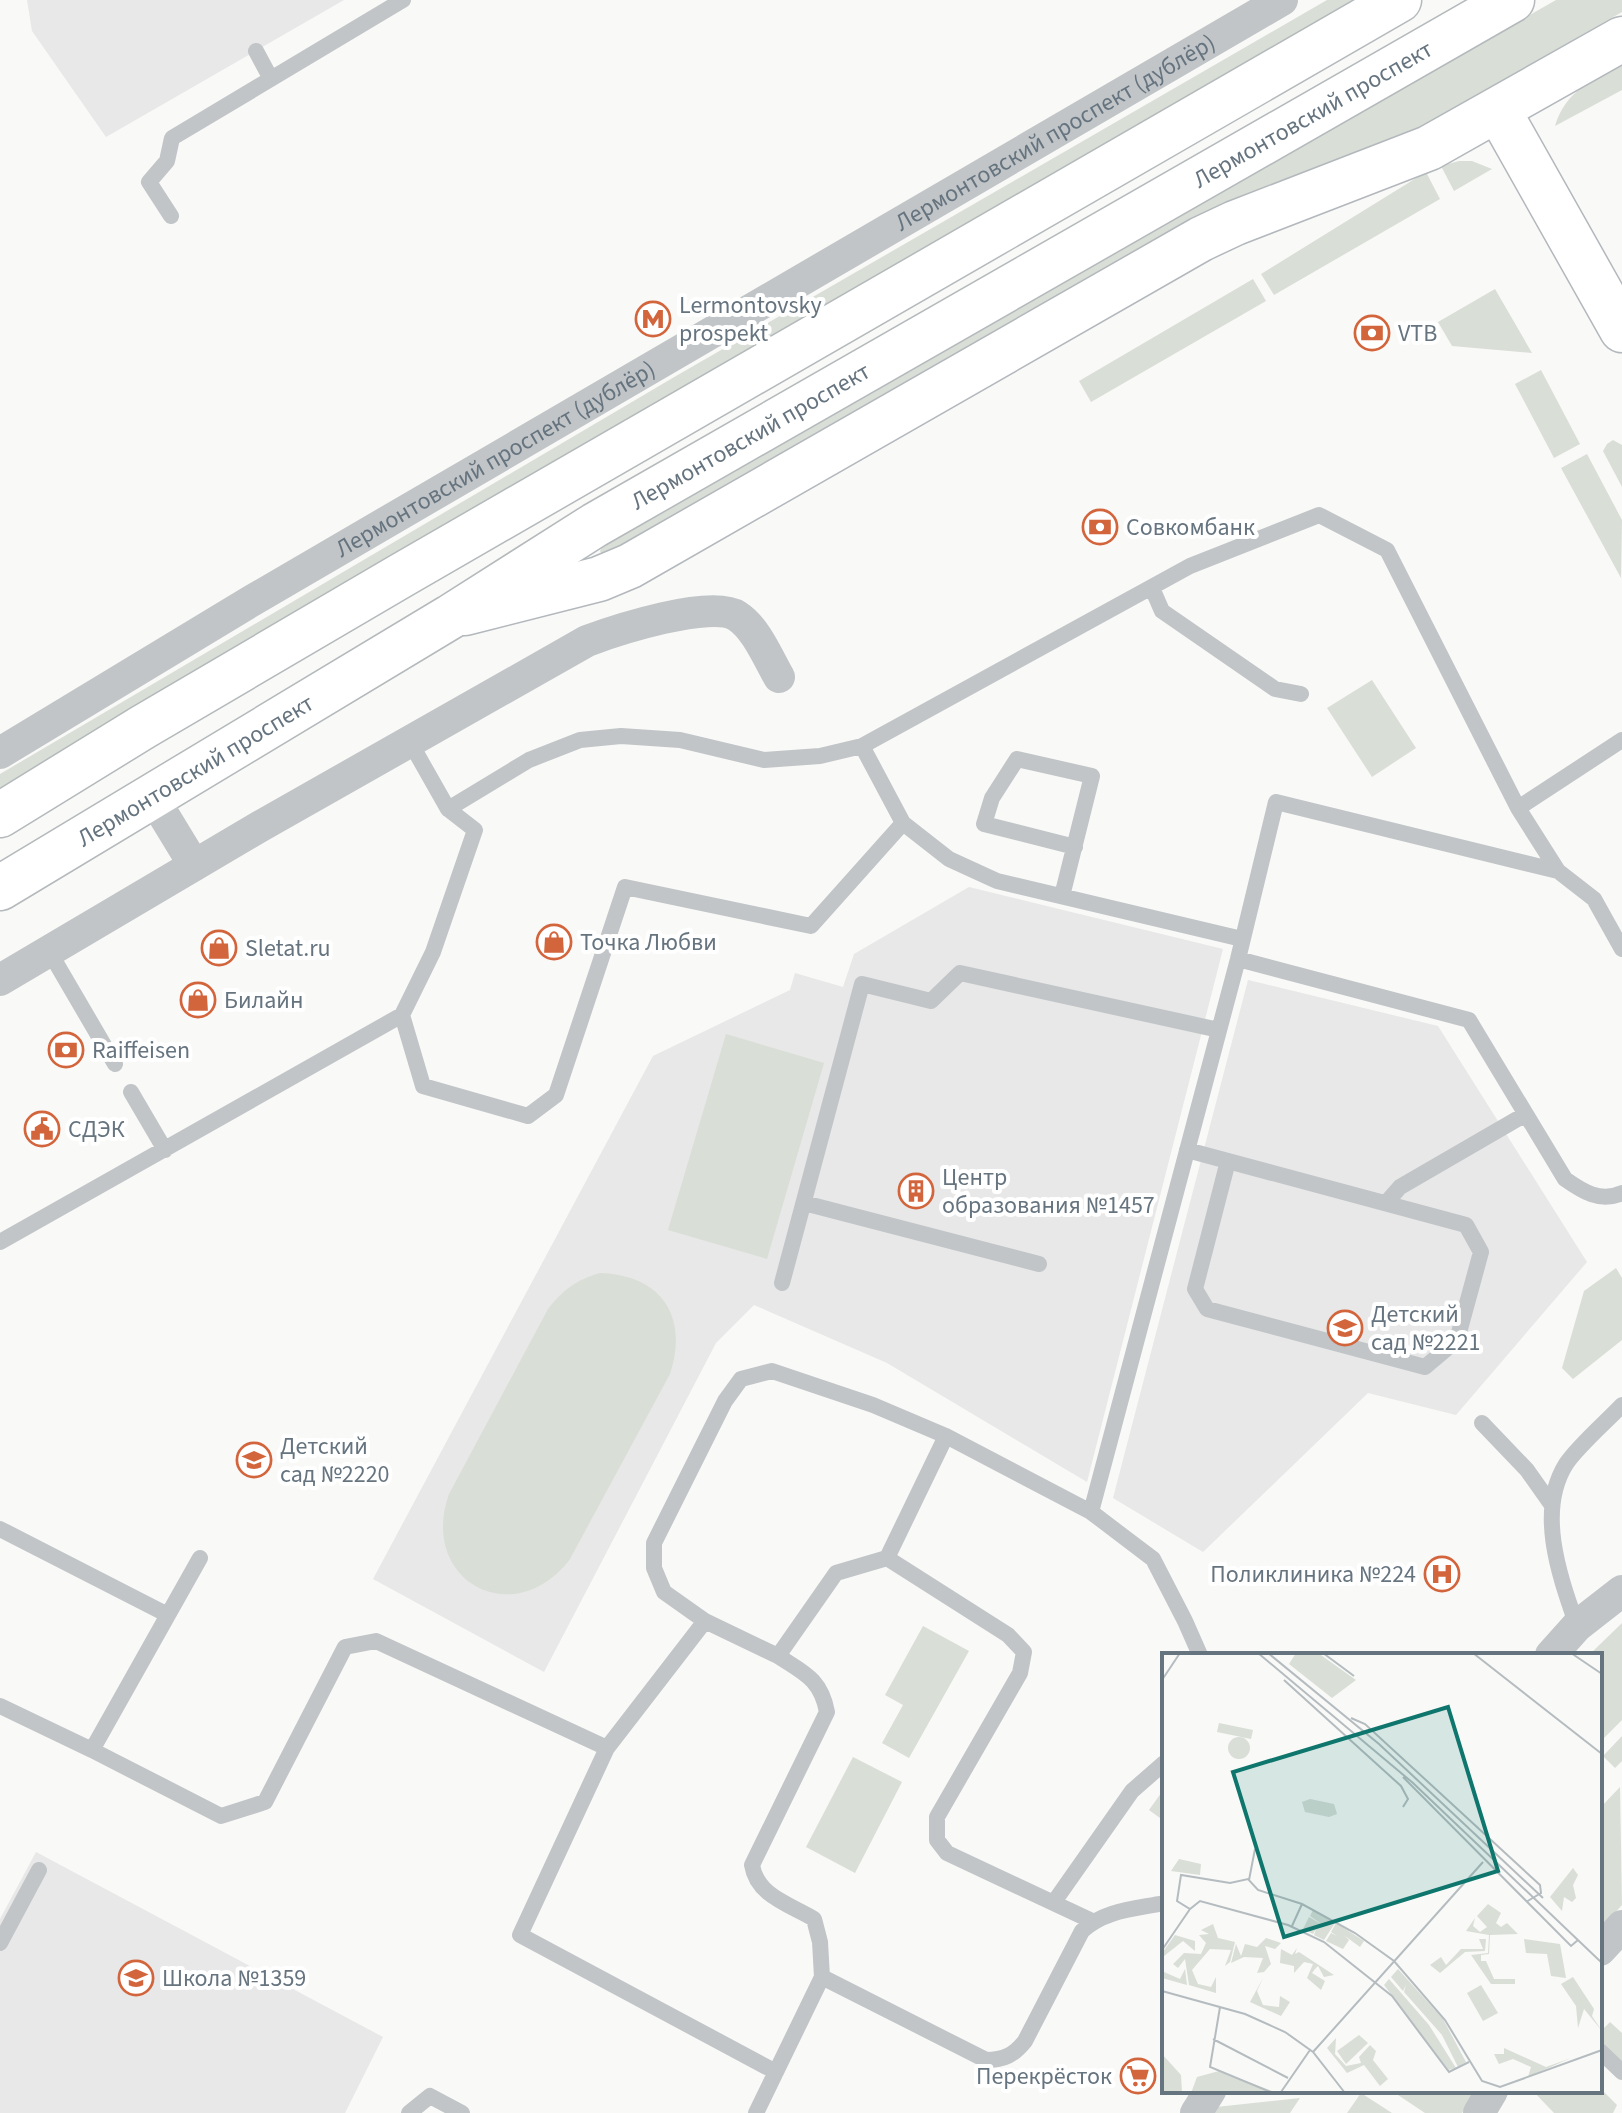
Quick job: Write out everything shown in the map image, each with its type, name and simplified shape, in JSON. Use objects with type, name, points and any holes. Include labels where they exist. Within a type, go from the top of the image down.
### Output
[{"type":"main road","points":[[0,815],[416,567],[1399,0]]},
{"type":"main road","name":"Лермонтовский проспект","points":[[0,888],[450,617],[595,525],[1512,0]]},
{"type":"main road","points":[[450,617],[599,579],[630,566],[1201,239],[1429,148],[1622,39]]},
{"type":"main road","points":[[1498,110],[1622,330]]},
{"type":"street","name":"Лермонтовский проспект (дублёр)","points":[[0,753],[253,600],[1282,0]]},
{"type":"street","points":[[0,980],[194,865],[587,641],[700,611],[728,611],[747,623],[779,677]]},
{"type":"street","points":[[152,796],[194,865]]},
{"type":"street","points":[[1553,1653],[1577,1626],[1622,1591]]},
{"type":"street","points":[[1602,1948],[1622,1926]]},
{"type":"street","points":[[1196,2113],[1209,2093]]},
{"type":"street","points":[[1479,2113],[1491,2093]]},
{"type":"lane","points":[[171,216],[149,182],[167,161],[172,138],[403,0]]},
{"type":"lane","points":[[256,51],[271,79]]},
{"type":"lane","points":[[448,809],[529,760],[580,740],[621,736],[680,740],[764,760],[820,756],[862,746],[1190,566],[1319,515],[1387,550],[1518,808],[1558,871],[1594,899],[1622,949]]},
{"type":"lane","points":[[1152,588],[1162,611],[1275,689],[1301,694]]},
{"type":"lane","points":[[1518,808],[1622,740]]},
{"type":"lane","points":[[0,1242],[402,1015],[433,952],[475,830],[448,809],[410,742]]},
{"type":"lane","points":[[862,746],[903,823],[949,859],[997,881],[1242,939]]},
{"type":"lane","points":[[1062,896],[1075,847],[1092,776],[1017,759],[992,798],[984,824],[1075,847]]},
{"type":"lane","points":[[1091,1512],[1238,959],[1276,802],[1558,871]]},
{"type":"lane","points":[[402,1015],[423,1086],[528,1116],[556,1095],[625,887],[811,926],[903,823]]},
{"type":"lane","points":[[49,951],[115,1064]]},
{"type":"lane","points":[[1238,959],[1469,1020],[1565,1179],[1587,1195],[1617,1196],[1622,1193]]},
{"type":"lane","points":[[782,1283],[862,984],[931,1001],[960,973],[1219,1030]]},
{"type":"lane","points":[[131,1092],[165,1150]]},
{"type":"lane","points":[[1386,1203],[1400,1187],[1526,1114]]},
{"type":"lane","points":[[1187,1150],[1386,1203],[1466,1225],[1481,1252],[1457,1340],[1425,1367],[1207,1309],[1195,1289],[1228,1161]]},
{"type":"lane","points":[[804,1203],[1039,1264]]},
{"type":"lane","points":[[756,2113],[822,1977],[820,1942],[814,1919],[760,1888],[754,1879],[752,1865],[827,1712],[824,1697],[814,1679],[778,1656],[705,1621],[664,1592],[654,1568],[654,1543],[725,1401],[741,1379],[772,1371],[873,1405],[946,1436],[1091,1512],[1153,1559],[1199,1653]]},
{"type":"lane","points":[[1577,1626],[1559,1573],[1551,1504],[1566,1464],[1622,1405]]},
{"type":"lane","points":[[1482,1423],[1527,1470],[1551,1504]]},
{"type":"lane","points":[[778,1656],[836,1573],[887,1558],[946,1436]]},
{"type":"lane","points":[[0,1529],[168,1615]]},
{"type":"lane","points":[[92,1750],[200,1558]]},
{"type":"lane","points":[[887,1558],[1008,1635],[1024,1652],[1020,1673],[937,1817],[937,1840],[947,1853],[1092,1921]]},
{"type":"lane","points":[[705,1621],[607,1748],[520,1935],[776,2072]]},
{"type":"lane","points":[[0,1706],[221,1816],[265,1802],[345,1647],[376,1641],[607,1748]]},
{"type":"lane","points":[[1054,1902],[1132,1791],[1162,1765]]},
{"type":"lane","points":[[0,1943],[39,1870]]},
{"type":"lane","points":[[822,1977],[986,2060],[997,2060],[1016,2052],[1025,2041],[1082,1931],[1092,1921],[1104,1915],[1162,1903]]},
{"type":"lane","points":[[1602,2053],[1622,2072]]},
{"type":"lane","points":[[409,2113],[430,2096],[462,2113]]},
{"type":"shaded area","points":[[27,0],[344,0],[106,137],[32,31]]},
{"type":"shaded area","points":[[1327,0],[1357,0],[333,589],[0,795],[0,774],[676,376]]},
{"type":"shaded area","points":[[1556,0],[1622,0],[1622,12],[1420,127],[1258,190],[1211,213],[606,557],[602,555],[602,547]]},
{"type":"shaded area","points":[[1622,64],[1622,90],[1555,126],[1573,95]]},
{"type":"shaded area","points":[[1472,161],[1492,169],[1454,191],[1441,166]]},
{"type":"shaded area","points":[[1426,172],[1440,199],[1274,295],[1261,274]]},
{"type":"shaded area","points":[[1253,279],[1266,301],[1091,402],[1079,381]]},
{"type":"shaded area","points":[[1495,289],[1532,353],[1452,346],[1438,322]]},
{"type":"shaded area","points":[[1541,370],[1580,444],[1554,458],[1515,384]]},
{"type":"shaded area","points":[[1613,440],[1622,445],[1622,487],[1603,451]]},
{"type":"shaded area","points":[[1587,454],[1622,520],[1621,578],[1561,468]]},
{"type":"shaded area","points":[[1372,680],[1416,748],[1372,777],[1327,708]]},
{"type":"shaded area","points":[[969,887],[1223,949],[1087,1482],[887,1363],[754,1305],[716,1343],[544,1672],[373,1579],[653,1056],[790,990],[795,973],[843,987],[854,954]]},
{"type":"shaded area","name":"Детский сад №2221","points":[[1248,980],[1438,1026],[1587,1262],[1456,1415],[1368,1393],[1203,1552],[1113,1498]]},
{"type":"shaded area","points":[[726,1034],[824,1063],[767,1259],[668,1230]]},
{"type":"shaded area","points":[[1616,1268],[1622,1278],[1622,1340],[1573,1379],[1562,1368],[1584,1291]]},
{"type":"shaded area","points":[[600,1273],[639,1281],[665,1302],[676,1334],[670,1374],[570,1559],[547,1581],[523,1592],[499,1594],[477,1587],[459,1572],[447,1551],[443,1525],[449,1494],[548,1309],[571,1286]]},
{"type":"shaded area","points":[[1622,1623],[1622,1720],[1602,1740],[1602,1653],[1591,1653]]},
{"type":"shaded area","points":[[923,1626],[969,1651],[909,1758],[882,1743],[903,1705],[885,1695]]},
{"type":"shaded area","points":[[1622,1736],[1622,1761],[1615,1768],[1603,1756]]},
{"type":"shaded area","points":[[853,1757],[902,1782],[855,1873],[806,1847]]},
{"type":"shaded area","points":[[1620,1787],[1622,1905],[1606,1923],[1602,1920],[1602,1806]]},
{"type":"shaded area","points":[[1162,1792],[1162,1820],[1149,1810]]},
{"type":"shaded area","name":"Школа №1359","points":[[36,1852],[383,2037],[345,2113],[0,2113],[0,1919]]},
{"type":"shaded area","points":[[1610,2022],[1622,2033],[1622,2074],[1602,2054],[1602,2030]]},
{"type":"shaded area","points":[[1602,2090],[1617,2105],[1613,2113],[1554,2113],[1535,2093],[1602,2093]]},
{"type":"shaded area","points":[[1361,2093],[1392,2113],[1347,2113]]},
{"type":"shaded area","points":[[1395,2093],[1475,2093],[1462,2113],[1425,2113]]},
{"type":"shaded area","points":[[1300,2098],[1290,2113],[1212,2113],[1216,2107]]},
{"type":"place","name":"Lermontovsky prospekt","points":[[653,319]]},
{"type":"place","name":"VTB","points":[[1372,333]]},
{"type":"place","name":"Совкомбанк","points":[[1100,527]]},
{"type":"place","name":"Точка Любви","points":[[554,942]]},
{"type":"place","name":"Sletat.ru","points":[[219,948]]},
{"type":"place","name":"Билайн","points":[[198,1000]]},
{"type":"place","name":"Raiffeisen","points":[[66,1050]]},
{"type":"place","name":"СДЭК","points":[[42,1129]]},
{"type":"place","name":"Центр образования №1457","points":[[916,1191]]},
{"type":"place","name":"Детский сад №2221","points":[[1345,1328]]},
{"type":"place","name":"Детский сад №2220","points":[[254,1460]]},
{"type":"place","name":"Поликлиника №224","points":[[1442,1574]]},
{"type":"place","name":"Школа №1359","points":[[136,1978]]},
{"type":"place","name":"Перекрёсток","points":[[1138,2076]]}]
